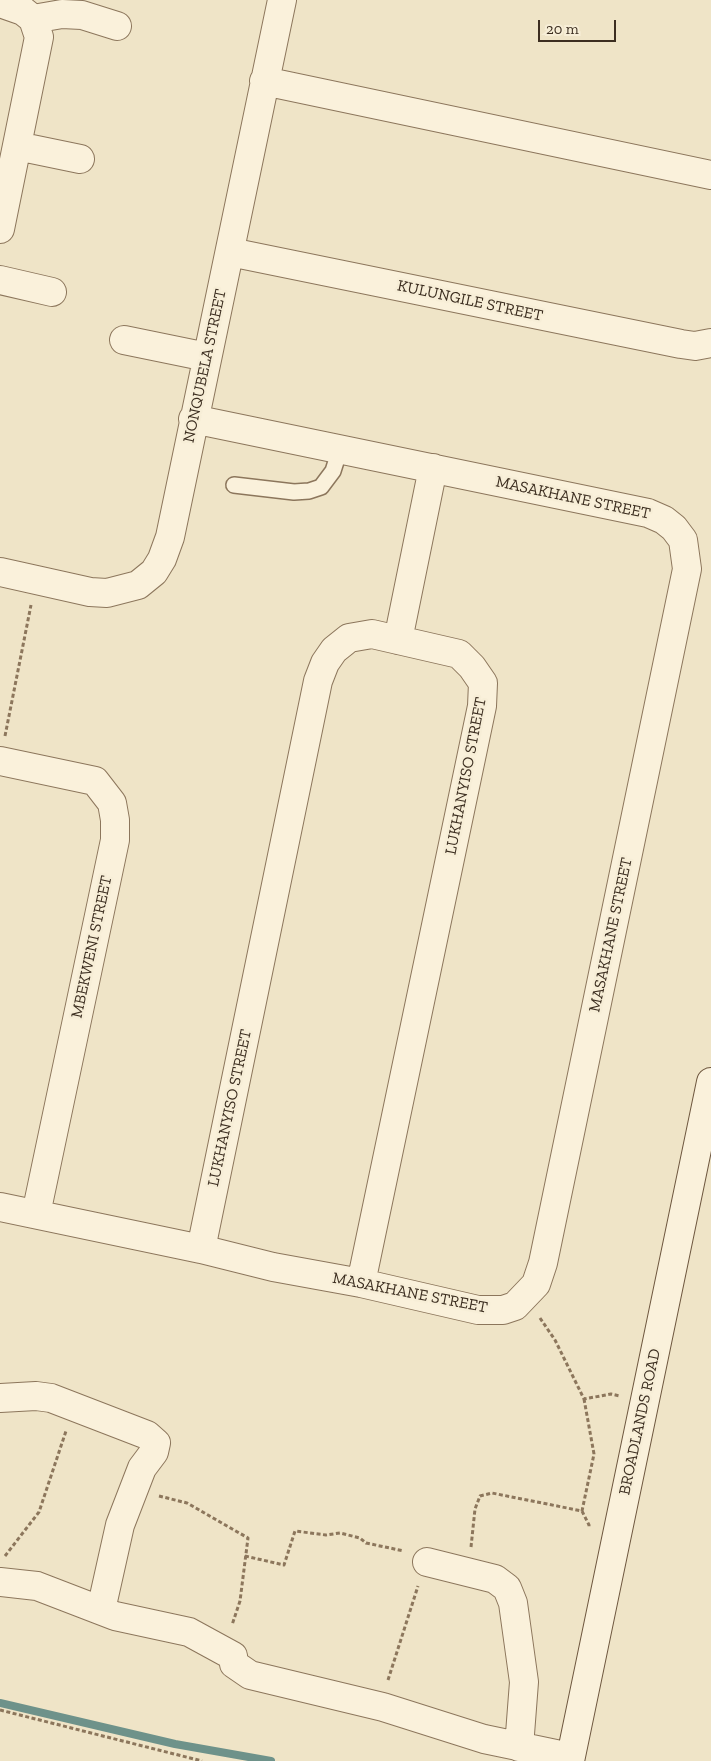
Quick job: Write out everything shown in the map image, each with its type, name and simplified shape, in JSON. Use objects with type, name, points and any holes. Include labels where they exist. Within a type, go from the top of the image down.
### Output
[{"type":"street","name":"NONQUBELA STREET","points":[[0,572],[107,593],[138,585],[154,572],[162,559],[170,537],[193,418],[230,252],[282,0]]},
{"type":"street","points":[[0,3],[23,11],[36,28],[17,146],[0,229]]},
{"type":"street","points":[[36,28],[62,14],[82,15],[117,26]]},
{"type":"street","points":[[264,82],[711,175]]},
{"type":"street","points":[[17,146],[80,159]]},
{"type":"street","name":"KULUNGILE STREET","points":[[230,252],[681,344],[695,346],[711,343]]},
{"type":"street","points":[[0,280],[52,292]]},
{"type":"street","points":[[124,340],[207,357]]},
{"type":"street","name":"MASAKHANE STREET","points":[[0,1207],[201,1248],[273,1267],[361,1283],[478,1310],[503,1310],[515,1306],[536,1284],[543,1263],[687,569],[683,540],[674,528],[664,520],[648,513],[193,418]]},
{"type":"street","points":[[398,640],[433,468]]},
{"type":"street","name":"LUKHANYISO STREET","points":[[201,1248],[318,681],[325,663],[334,650],[350,638],[372,634],[459,654],[472,667],[483,683],[482,706],[361,1283]]},
{"type":"street","name":"MBEKWENI STREET","points":[[2,761],[95,781],[112,803],[115,820],[115,840],[36,1214]]},
{"type":"street","name":"BROADLANDS ROAD","points":[[570,1759],[711,1082]]},
{"type":"street","points":[[0,1398],[36,1396],[51,1398],[123,1425],[154,1440],[156,1444],[154,1452],[142,1468],[120,1525],[101,1610]]},
{"type":"street","points":[[427,1562],[495,1579],[504,1584],[513,1603],[524,1682],[519,1746]]},
{"type":"street","points":[[0,1582],[37,1586],[115,1616],[189,1632],[233,1656],[234,1664],[250,1675],[379,1707],[484,1739],[570,1759]]},
{"type":"lane","points":[[234,485],[294,492],[309,491],[321,487],[333,471],[340,449]]},
{"type":"path","points":[[2,761],[6,727],[37,580]]},
{"type":"path","points":[[525,1297],[556,1340],[584,1399],[594,1454],[582,1511],[589,1525],[588,1534]]},
{"type":"path","points":[[584,1399],[611,1394],[644,1401]]},
{"type":"path","points":[[0,1562],[39,1512],[74,1407]]},
{"type":"path","points":[[134,1492],[187,1503],[242,1532],[248,1538],[240,1601],[224,1650]]},
{"type":"path","points":[[468,1572],[475,1509],[480,1496],[492,1493],[582,1511]]},
{"type":"path","points":[[245,1556],[284,1565],[295,1531],[326,1535],[340,1533],[360,1538],[366,1543],[423,1555],[427,1562],[379,1707]]},
{"type":"path","points":[[0,1710],[202,1761]]},
{"type":"waterway","points":[[0,1703],[175,1744],[271,1761]]}]
